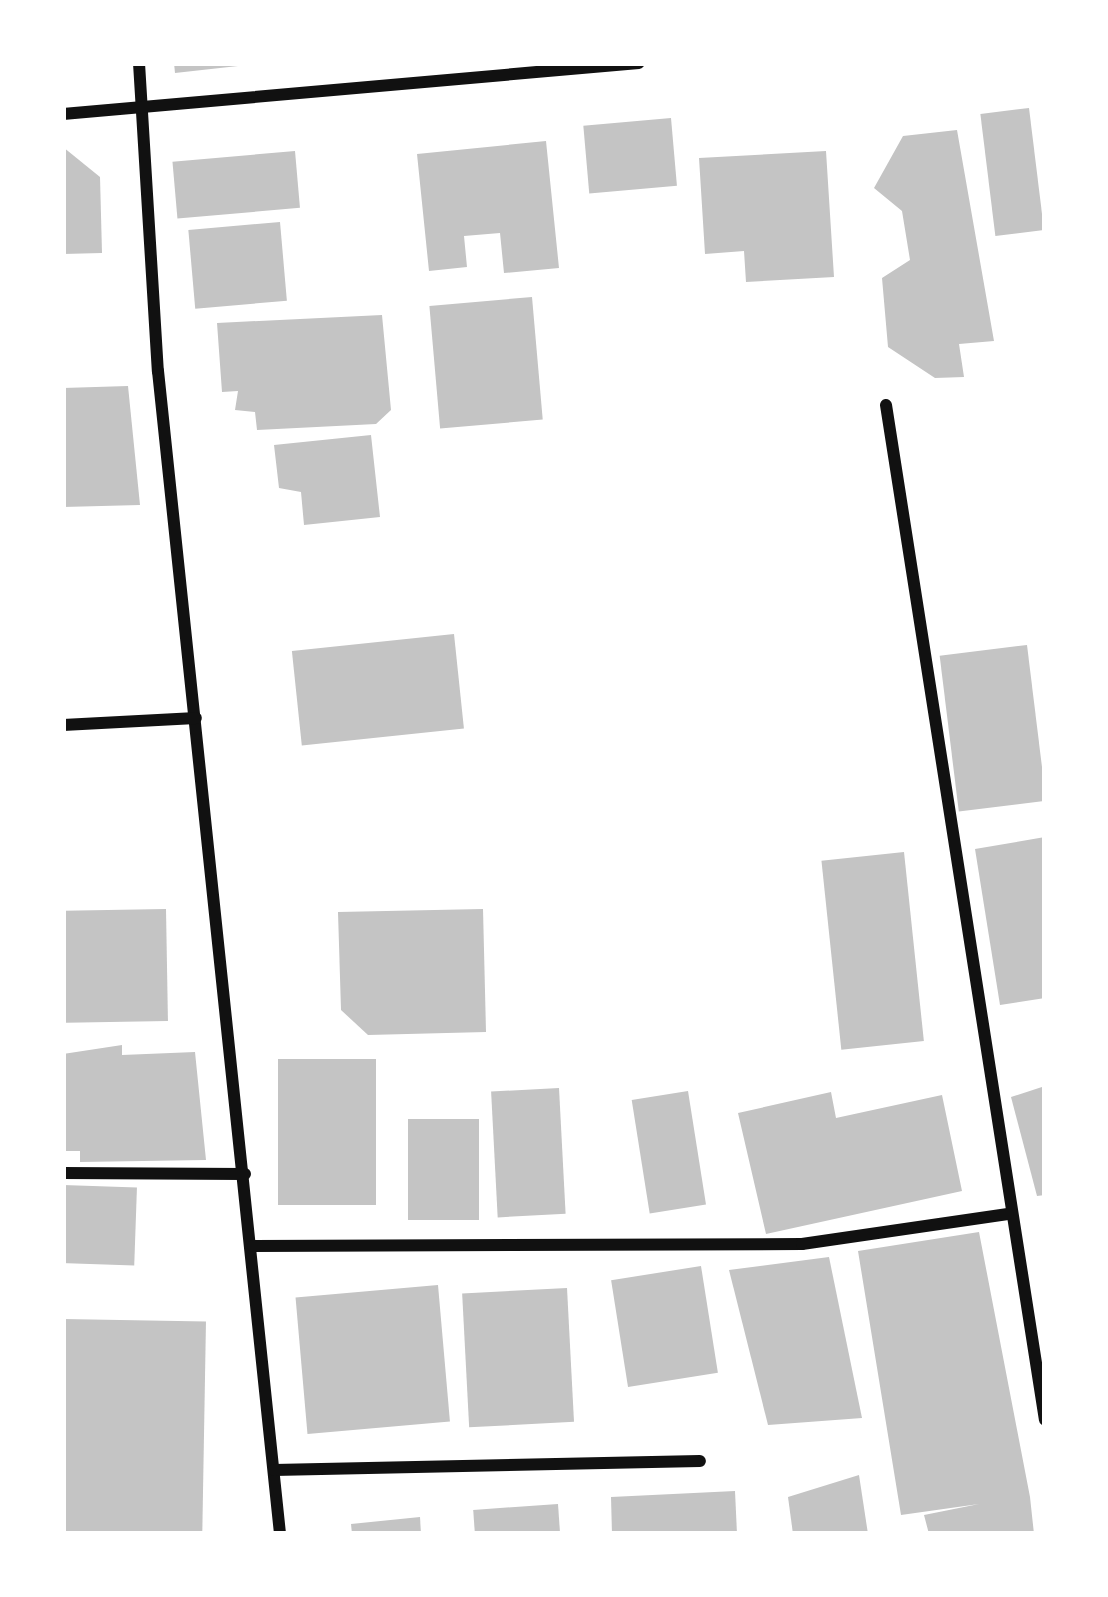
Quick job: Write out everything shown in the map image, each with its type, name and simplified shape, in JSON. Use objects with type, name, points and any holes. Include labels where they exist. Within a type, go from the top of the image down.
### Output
[{"type":"street","points":[[139,63],[196,718],[280,1534]]},
{"type":"street","points":[[63,114],[142,111],[639,63]]},
{"type":"street","points":[[886,405],[1008,1214],[1045,1420]]},
{"type":"street","points":[[63,725],[196,718]]},
{"type":"street","points":[[63,1173],[245,1174]]},
{"type":"street","points":[[253,1246],[802,1244],[1008,1214]]},
{"type":"street","points":[[274,1470],[700,1461]]},
{"type":"building","points":[[174,63],[238,63],[238,66],[175,73]]},
{"type":"building","points":[[1029,108],[1044,230],[995,236],[980,114]]},
{"type":"building","points":[[671,118],[677,186],[589,193],[583,126]]},
{"type":"building","points":[[957,130],[994,341],[959,344],[964,377],[935,378],[888,347],[882,278],[910,260],[902,211],[874,188],[903,136]]},
{"type":"building","points":[[546,141],[559,268],[504,273],[500,233],[464,236],[467,267],[429,271],[417,154]]},
{"type":"building","points":[[63,147],[100,177],[102,253],[63,254]]},
{"type":"building","points":[[295,151],[300,208],[177,219],[172,162]]},
{"type":"building","points":[[826,151],[834,277],[746,282],[744,251],[705,254],[699,158]]},
{"type":"building","points":[[280,222],[287,301],[195,309],[188,230]]},
{"type":"building","points":[[532,297],[543,420],[440,429],[429,306]]},
{"type":"building","points":[[382,315],[391,410],[376,424],[257,430],[255,412],[235,410],[238,391],[222,392],[217,323]]},
{"type":"building","points":[[128,386],[140,505],[63,507],[63,388]]},
{"type":"building","points":[[371,435],[380,517],[304,525],[301,492],[279,488],[274,445]]},
{"type":"building","points":[[454,634],[464,728],[302,746],[292,651]]},
{"type":"building","points":[[1027,645],[1045,801],[959,812],[940,656]]},
{"type":"building","points":[[1045,837],[1045,998],[1000,1005],[975,849]]},
{"type":"building","points":[[904,852],[924,1041],[841,1050],[821,861]]},
{"type":"building","points":[[166,909],[168,1021],[66,1023],[64,911]]},
{"type":"building","points":[[483,909],[486,1032],[368,1035],[341,1010],[338,912]]},
{"type":"building","points":[[122,1045],[122,1055],[195,1052],[206,1160],[80,1162],[80,1151],[63,1151],[63,1054]]},
{"type":"building","points":[[278,1059],[376,1059],[376,1205],[278,1205]]},
{"type":"building","points":[[1045,1086],[1045,1195],[1037,1196],[1011,1097]]},
{"type":"building","points":[[559,1088],[566,1214],[498,1217],[491,1092]]},
{"type":"building","points":[[688,1091],[706,1205],[650,1214],[632,1100]]},
{"type":"building","points":[[831,1092],[836,1118],[942,1095],[962,1191],[766,1234],[738,1113]]},
{"type":"building","points":[[408,1119],[479,1119],[479,1220],[408,1220]]},
{"type":"building","points":[[63,1185],[137,1188],[134,1266],[63,1263]]},
{"type":"building","points":[[979,1232],[1034,1534],[929,1534],[924,1515],[979,1504],[901,1515],[858,1251]]},
{"type":"building","points":[[829,1257],[862,1418],[768,1425],[729,1270]]},
{"type":"building","points":[[701,1266],[718,1373],[628,1387],[611,1280]]},
{"type":"building","points":[[438,1285],[450,1421],[307,1434],[296,1297]]},
{"type":"building","points":[[567,1288],[574,1422],[469,1427],[462,1293]]},
{"type":"building","points":[[63,1319],[206,1321],[202,1534],[63,1534]]},
{"type":"building","points":[[859,1475],[868,1534],[793,1534],[788,1497]]},
{"type":"building","points":[[735,1491],[737,1534],[612,1534],[611,1497]]},
{"type":"building","points":[[558,1504],[560,1534],[475,1534],[473,1510]]},
{"type":"building","points":[[420,1517],[421,1534],[352,1534],[351,1524]]}]
